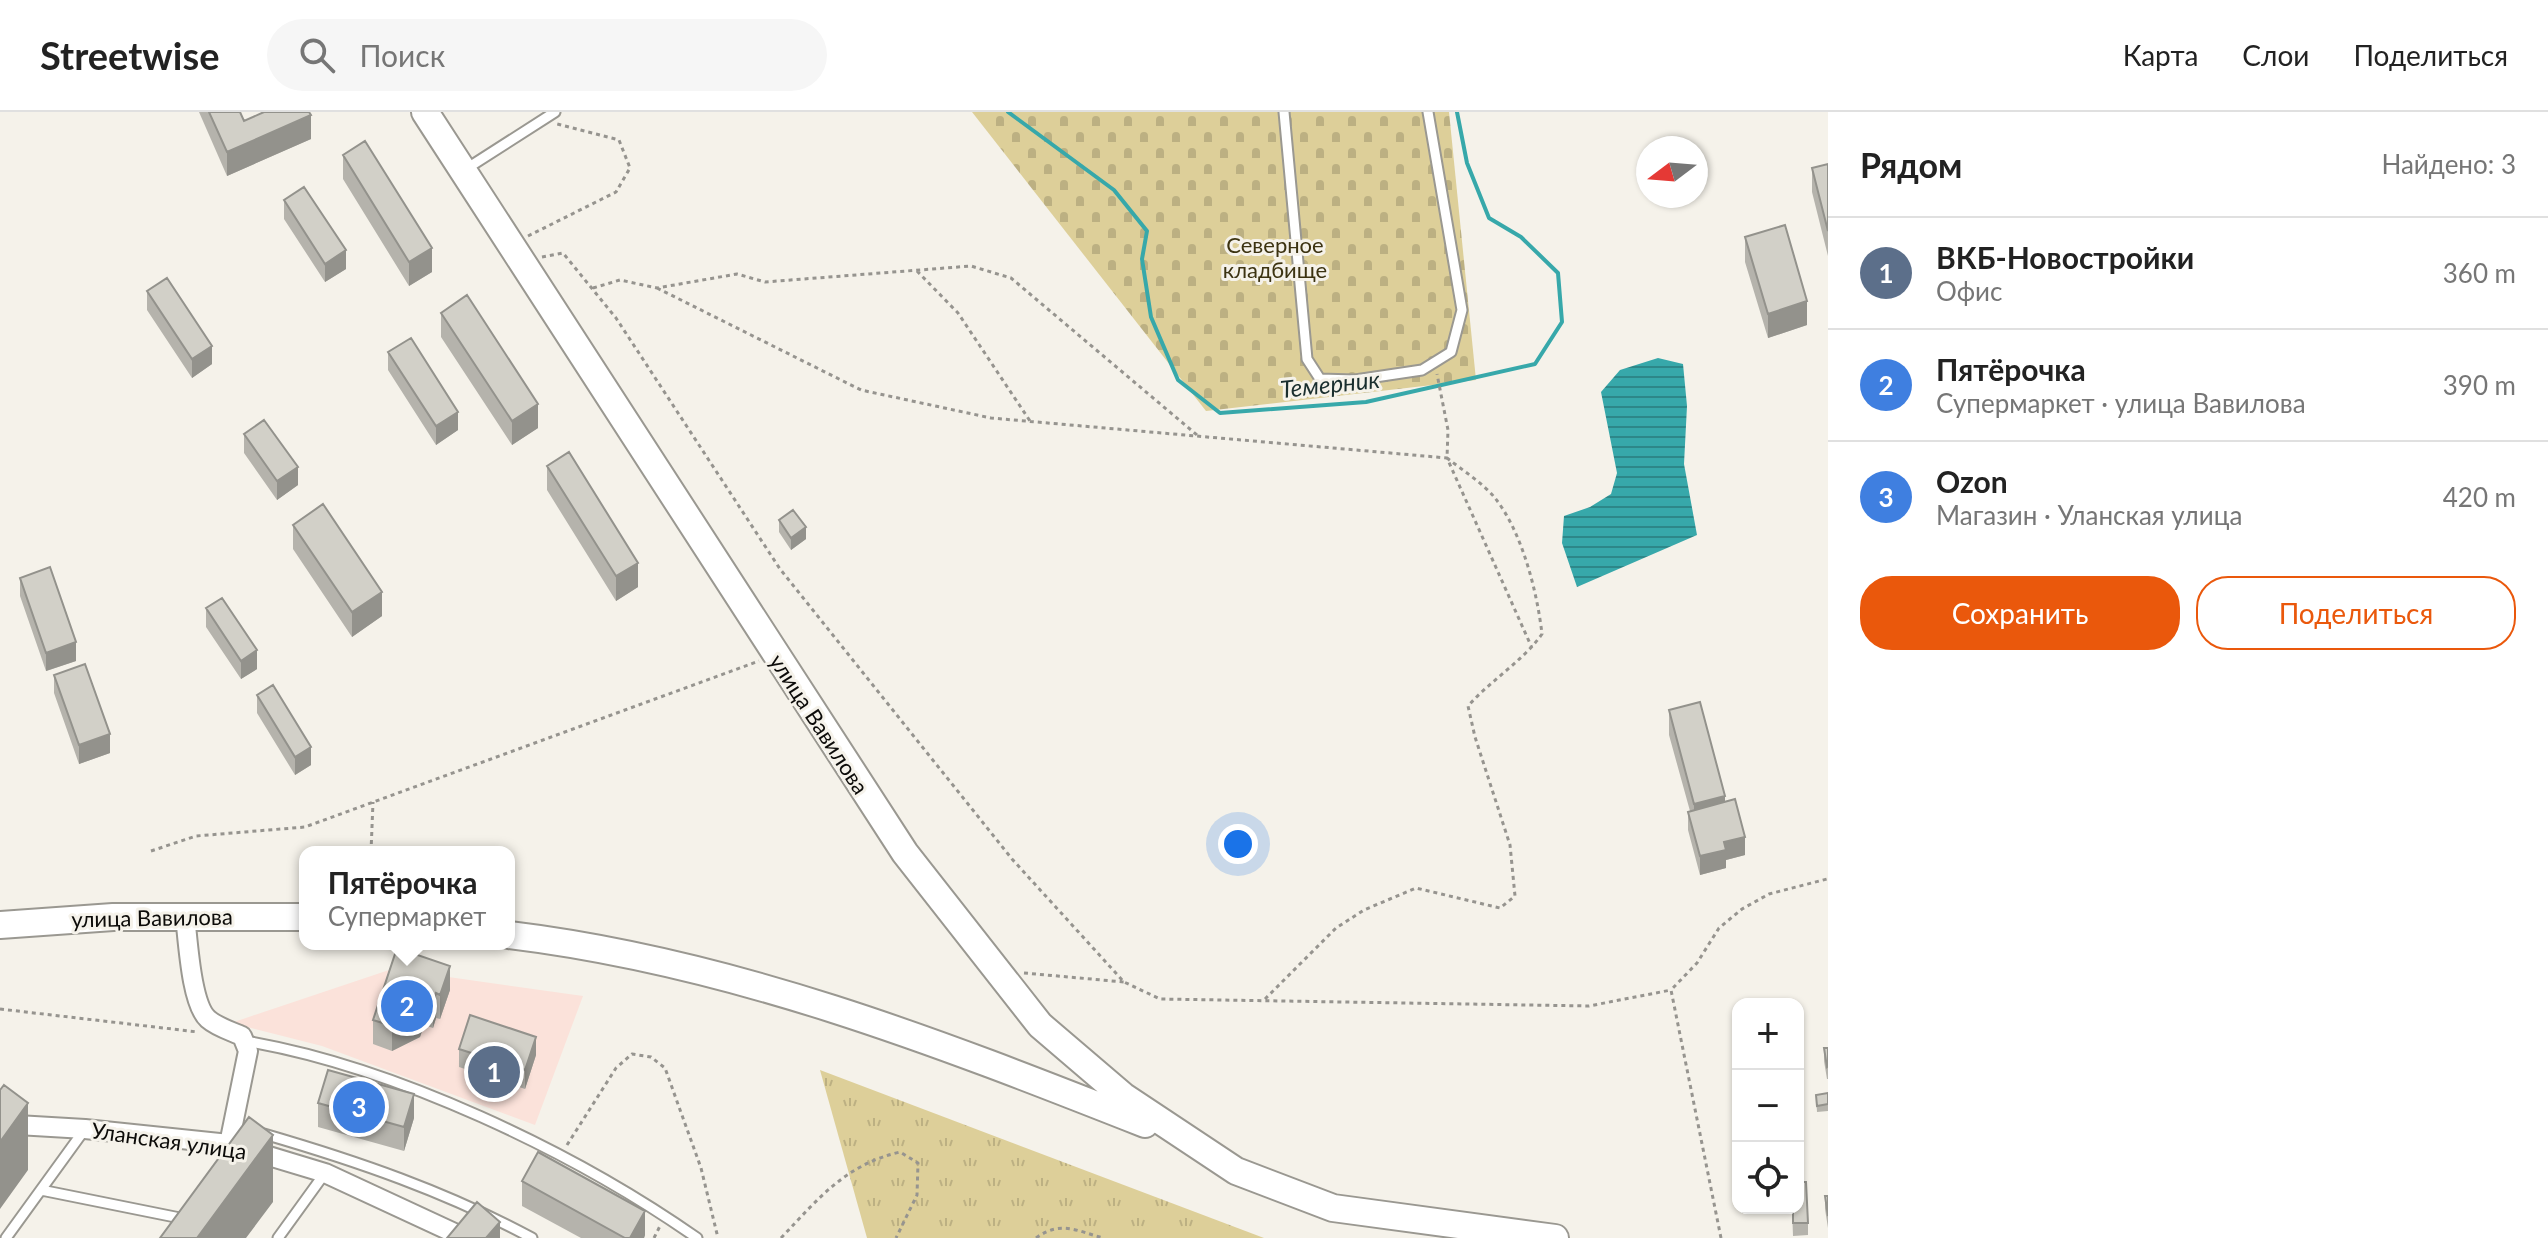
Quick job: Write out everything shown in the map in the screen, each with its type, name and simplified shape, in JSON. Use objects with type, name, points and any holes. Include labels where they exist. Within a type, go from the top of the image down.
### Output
[{"type":"street","name":"улица Вавилова","points":[[425,112],[774,656],[905,853],[1040,1025],[1123,1096],[1236,1171],[1333,1208],[1555,1238]]},
{"type":"street","name":"улица Вавилова","points":[[0,925],[185,916],[299,917]]},
{"type":"street","points":[[185,916],[197,999],[203,1014],[245,1041],[248,1051],[233,1125],[232,1150]]},
{"type":"street","name":"улица Вавилова","points":[[515,936],[568,942],[712,971],[970,1057],[1197,1145]]},
{"type":"street","name":"Уланская улица","points":[[0,1124],[85,1129],[232,1150],[325,1173],[465,1238]]},
{"type":"lane","points":[[463,171],[555,112]]},
{"type":"lane","points":[[1284,112],[1307,359],[1320,379],[1355,380],[1422,370],[1451,352],[1462,310],[1428,112]]},
{"type":"lane","points":[[245,1041],[384,1076],[560,1157],[649,1204],[697,1238]]},
{"type":"lane","points":[[233,1125],[391,1173],[489,1215],[532,1238]]},
{"type":"lane","points":[[6,1238],[85,1129]]},
{"type":"lane","points":[[281,1237],[325,1173]]},
{"type":"lane","points":[[41,1190],[185,1219]]},
{"type":"lane","points":[[178,1228],[194,1207]]},
{"type":"path","points":[[516,253],[555,225],[616,192],[630,168],[619,140],[542,120]]},
{"type":"path","points":[[516,253],[563,253],[616,318],[780,569],[1012,859],[1124,982]]},
{"type":"path","points":[[657,288],[737,274],[765,282],[971,266],[1011,278],[1197,435]]},
{"type":"path","points":[[916,270],[958,313],[1030,421]]},
{"type":"path","points":[[592,289],[620,280],[657,288],[861,390],[991,418],[1197,435],[1380,455],[1447,458],[1495,498],[1516,539],[1540,612],[1542,634],[1532,648],[1491,680],[1468,706],[1510,845],[1515,896],[1500,908],[1416,888],[1377,904],[1336,928],[1263,1001]]},
{"type":"path","points":[[1434,363],[1448,430],[1447,458],[1532,648]]},
{"type":"path","points":[[151,851],[196,836],[305,827],[774,656]]},
{"type":"path","points":[[371,846],[373,802]]},
{"type":"path","points":[[997,971],[1124,982],[1160,999],[1589,1006],[1671,990],[1697,963],[1719,928],[1742,909],[1769,894],[1827,879],[1828,882]]},
{"type":"path","points":[[1671,990],[1721,1238]]},
{"type":"path","points":[[0,1009],[207,1034]]},
{"type":"path","points":[[560,1157],[616,1068],[632,1054],[651,1057],[665,1068],[701,1168],[718,1238]]},
{"type":"path","points":[[781,1238],[832,1183],[874,1158],[900,1152],[918,1163],[917,1195],[896,1238]]},
{"type":"path","points":[[654,1238],[660,1226],[668,1232]]},
{"type":"path","points":[[1036,1238],[1049,1228],[1074,1227],[1103,1238]]},
{"type":"shaded area","points":[[392,969],[583,996],[535,1125],[322,1046],[231,1023]]},
{"type":"green space","name":"Северное кладбище","points":[[972,112],[1449,112],[1476,380],[1206,411]]},
{"type":"green space","points":[[820,1070],[1264,1238],[867,1238]]},
{"type":"water","points":[[1658,358],[1683,364],[1687,406],[1684,464],[1697,535],[1577,587],[1562,543],[1564,516],[1590,507],[1611,494],[1617,473],[1601,392],[1620,370]]},
{"type":"building","points":[[209,112],[240,112],[244,121],[264,112],[309,112],[311,115],[227,152]]},
{"type":"building","points":[[365,141],[432,248],[409,262],[343,155]]},
{"type":"building","points":[[1828,164],[1828,231],[1812,168]]},
{"type":"building","points":[[304,187],[346,250],[325,264],[284,200]]},
{"type":"building","points":[[1785,225],[1807,301],[1768,314],[1745,237]]},
{"type":"building","points":[[167,278],[212,346],[192,359],[147,291]]},
{"type":"building","points":[[467,295],[538,404],[512,421],[441,313]]},
{"type":"building","points":[[411,338],[458,412],[436,426],[388,352]]},
{"type":"building","points":[[264,420],[298,467],[277,481],[244,434]]},
{"type":"building","points":[[569,452],[638,563],[616,576],[547,466]]},
{"type":"building","points":[[323,504],[382,592],[352,612],[293,525]]},
{"type":"building","points":[[793,510],[806,527],[791,538],[779,520]]},
{"type":"building","points":[[50,567],[76,642],[46,653],[20,578]]},
{"type":"building","points":[[222,598],[257,650],[241,661],[206,608]]},
{"type":"building","points":[[85,664],[110,734],[79,745],[54,675]]},
{"type":"building","points":[[273,685],[311,747],[295,757],[257,695]]},
{"type":"building","points":[[1700,702],[1725,796],[1694,804],[1669,710]]},
{"type":"building","points":[[1735,799],[1745,837],[1724,842],[1726,850],[1700,856],[1688,812]]},
{"type":"building","points":[[396,950],[450,966],[440,995],[436,993],[433,1003],[424,1001],[420,1013],[392,1026],[373,1020]]},
{"type":"building","points":[[470,1015],[536,1037],[525,1070],[459,1049]]},
{"type":"building","points":[[1824,1048],[1828,1048],[1827,1067]]},
{"type":"building","points":[[328,1070],[414,1094],[404,1127],[318,1103]]},
{"type":"building","points":[[4,1085],[28,1103],[0,1142],[0,1090]]},
{"type":"building","points":[[1828,1093],[1828,1104],[1817,1106],[1816,1095]]},
{"type":"building","points":[[249,1117],[273,1135],[197,1238],[160,1238]]},
{"type":"building","points":[[538,1152],[645,1211],[630,1238],[522,1181]]},
{"type":"building","points":[[1806,1182],[1808,1223],[1793,1223],[1793,1214],[1804,1214]]},
{"type":"building","points":[[477,1202],[500,1222],[486,1238],[447,1238]]},
{"type":"waterway","name":"Темерник","points":[[1008,112],[1114,190],[1147,231],[1142,259],[1151,317],[1178,380],[1220,413],[1366,402],[1535,364],[1562,322],[1558,273],[1521,237],[1489,218],[1467,163],[1457,112]]},
{"type":"place","name":"Пятёрочка","points":[[407,1006]]},
{"type":"place","name":"ВКБ-Новостройки","points":[[494,1072]]},
{"type":"place","name":"Ozon","points":[[359,1107]]}]
